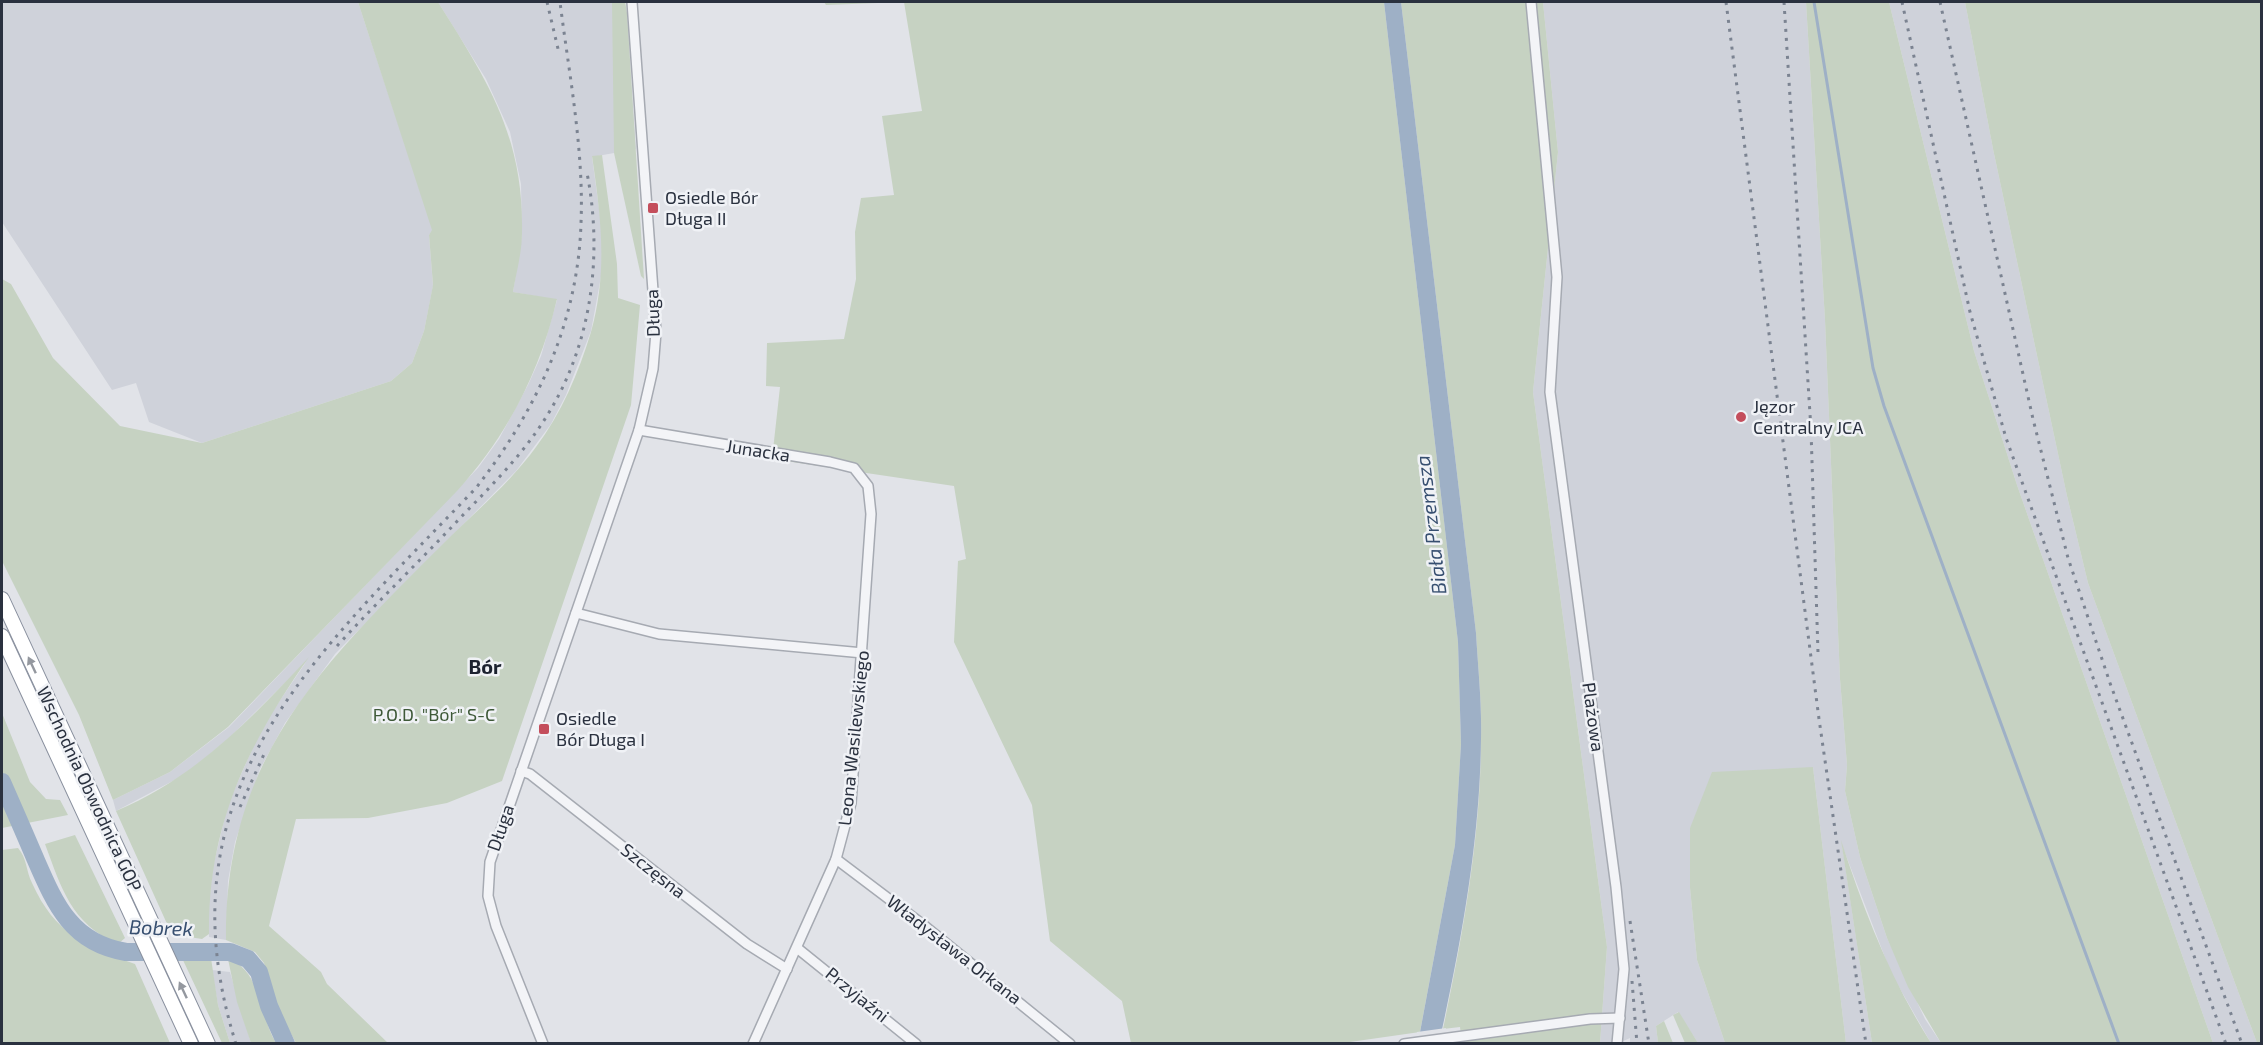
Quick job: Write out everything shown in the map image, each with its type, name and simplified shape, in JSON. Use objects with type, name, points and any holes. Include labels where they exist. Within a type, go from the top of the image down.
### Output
[{"type":"highway","name":"Wschodnia Obwodnica GOP","points":[[2,599],[208,1044]]},
{"type":"highway","name":"Wschodnia Obwodnica GOP","points":[[2,636],[191,1044]]},
{"type":"street","name":"Długa","points":[[543,1044],[496,926],[488,896],[490,862],[639,430],[653,369],[656,332],[632,2]]},
{"type":"street","name":"Plażowa","points":[[1531,2],[1557,277],[1550,392],[1616,887],[1624,969],[1617,1044]]},
{"type":"street","name":"Junacka","points":[[639,430],[830,462],[854,468],[868,486]]},
{"type":"street","name":"Leona Wasilewskiego","points":[[753,1044],[836,859],[851,803],[871,514],[868,486]]},
{"type":"street","points":[[576,613],[659,634],[863,653]]},
{"type":"street","name":"Szczęsna","points":[[521,771],[530,774],[747,944],[787,969]]},
{"type":"street","name":"Władysława Orkana","points":[[836,859],[913,917],[1070,1044]]},
{"type":"street","name":"Przyjaźni","points":[[797,948],[916,1044]]},
{"type":"street","points":[[1404,1044],[1590,1019],[1620,1018]]},
{"type":"shaded area","points":[[2,2],[358,2],[433,230],[429,235],[433,286],[424,331],[412,363],[391,381],[202,443],[149,422],[136,383],[112,390],[2,222]]},
{"type":"shaded area","points":[[438,2],[625,2],[636,149],[592,157],[603,238],[602,271],[591,331],[566,395],[551,424],[516,471],[335,654],[285,723],[260,769],[235,842],[228,881],[226,940],[209,937],[209,902],[213,867],[228,804],[262,727],[306,662],[227,740],[184,775],[116,811],[113,800],[170,772],[229,727],[478,468],[499,439],[528,385],[541,356],[557,300],[513,292],[522,236],[521,184],[510,132],[486,79]]},
{"type":"shaded area","points":[[1543,2],[1806,2],[1825,320],[1840,679],[1847,765],[1845,791],[1860,857],[1887,938],[1925,1019],[1941,1043],[1931,1043],[1891,973],[1842,845],[1872,1043],[1846,1043],[1813,767],[1690,828],[1690,888],[1697,960],[1725,1043],[1698,1043],[1678,1012],[1656,1026],[1658,1043],[1630,1043],[1630,1038],[1619,1043],[1600,1043],[1607,947],[1533,392],[1558,152]]},
{"type":"shaded area","points":[[1889,2],[1965,2],[1993,149],[2067,496],[2088,583],[2257,1043],[2213,1043],[2017,485],[1974,351]]},
{"type":"shaded area","points":[[212,970],[230,972],[251,1043],[230,1043],[218,1005]]},
{"type":"green space","points":[[358,2],[438,2],[472,57],[499,110],[517,167],[522,233],[513,292],[557,299],[550,326],[519,402],[491,448],[457,491],[228,727],[170,772],[113,800],[79,715],[2,561],[2,279],[11,284],[53,358],[120,426],[202,443],[391,381],[412,363],[424,331],[433,285],[429,235],[432,230]]},
{"type":"green space","points":[[612,2],[625,2],[627,13],[644,279],[641,276],[614,153]]},
{"type":"green space","points":[[824,2],[904,2],[826,5]]},
{"type":"green space","points":[[904,2],[1384,2],[1458,642],[1461,744],[1455,845],[1420,1032],[1336,1044],[1131,1043],[1122,1001],[1050,941],[1032,805],[954,642],[958,561],[966,559],[954,486],[772,459],[780,387],[766,386],[767,343],[844,339],[856,279],[855,232],[861,198],[894,195],[882,116],[922,111]]},
{"type":"green space","points":[[1401,2],[1543,2],[1558,152],[1533,392],[1607,947],[1600,1043],[1462,1043],[1460,1027],[1443,1029],[1470,884],[1478,811],[1481,712],[1476,633]]},
{"type":"green space","points":[[1806,2],[1889,2],[1974,351],[2017,485],[2213,1043],[1941,1043],[1908,987],[1887,938],[1860,857],[1845,791],[1847,765],[1840,679],[1825,320]]},
{"type":"green space","points":[[1965,2],[2261,2],[2261,1043],[2257,1043],[2088,583],[2067,496],[1993,149]]},
{"type":"green space","name":"P.O.D. \"Bór\" S-C","points":[[602,155],[617,264],[618,298],[640,305],[631,405],[502,781],[447,803],[368,818],[296,819],[269,926],[321,972],[327,984],[388,1043],[296,1043],[276,1006],[264,963],[255,952],[226,940],[230,874],[243,815],[264,762],[292,714],[326,668],[364,624],[517,471],[545,434],[561,407],[581,362],[591,332],[600,287],[600,223],[592,156]]},
{"type":"green space","points":[[309,657],[287,689],[250,754],[236,787],[224,821],[216,857],[209,934],[202,939],[176,935],[168,926],[116,811],[171,782],[197,764],[244,724]]},
{"type":"green space","points":[[2,713],[30,782],[46,799],[60,800],[68,815],[2,828]]},
{"type":"green space","points":[[1813,767],[1846,1043],[1725,1043],[1697,960],[1690,888],[1690,828],[1712,772]]},
{"type":"green space","points":[[75,835],[125,938],[118,944],[102,936],[78,915],[57,875],[45,844]]},
{"type":"green space","points":[[1841,840],[1859,893],[1891,970],[1931,1043],[1872,1043]]},
{"type":"green space","points":[[18,848],[41,900],[62,926],[87,944],[135,964],[170,1043],[2,1043],[2,850]]},
{"type":"green space","points":[[182,958],[211,958],[218,1005],[230,1043],[222,1043]]},
{"type":"green space","points":[[228,959],[239,964],[253,983],[276,1043],[251,1043],[237,1002]]},
{"type":"green space","points":[[1679,1012],[1698,1043],[1685,1043],[1673,1015]]},
{"type":"green space","points":[[1664,1021],[1673,1043],[1658,1043],[1656,1026]]},
{"type":"water","points":[[1384,2],[1401,2],[1476,633],[1480,699],[1480,777],[1473,854],[1462,930],[1439,1043],[1418,1043],[1455,845],[1461,744],[1458,642]]},
{"type":"pier","points":[[1446,1028],[1443,1044],[1415,1044],[1417,1032]]},
{"type":"waterway","points":[[1814,2],[1873,368],[1884,406],[2119,1044]]},
{"type":"waterway","name":"Bobrek","points":[[2,782],[50,891],[67,919],[78,930],[91,940],[126,952],[230,952],[248,959],[259,972],[269,1006],[286,1044]]},
{"type":"railway","points":[[547,2],[559,53]]},
{"type":"railway","points":[[236,1044],[217,954],[217,873],[235,800],[266,733],[309,670],[360,609],[476,488],[498,459],[535,397],[562,330],[572,296],[578,260],[581,195],[575,112],[560,2]]},
{"type":"railway","points":[[1726,2],[1819,719],[1866,1044]]},
{"type":"railway","points":[[1784,2],[1811,430],[1818,653]]},
{"type":"railway","points":[[1902,2],[1970,312],[2006,438],[2226,1044]]},
{"type":"railway","points":[[1940,2],[2033,419],[2068,558],[2110,683],[2242,1044]]},
{"type":"railway","points":[[337,646],[509,467],[539,428],[563,387],[575,358],[590,297],[594,235],[587,173]]},
{"type":"railway","points":[[240,807],[265,752]]},
{"type":"railway","points":[[1630,921],[1649,1044]]},
{"type":"railway","points":[[1632,981],[1637,1044]]},
{"type":"place","name":"Osiedle Bór Długa II","points":[[653,208]]},
{"type":"place","name":"Jęzor Centralny JCA","points":[[1741,417]]},
{"type":"place","name":"Osiedle Bór Długa I","points":[[544,729]]},
{"type":"district","name":"Bór","points":[[485,667]]},
{"type":"water label","name":"Biała Przemsza","points":[[1431,525]]}]
